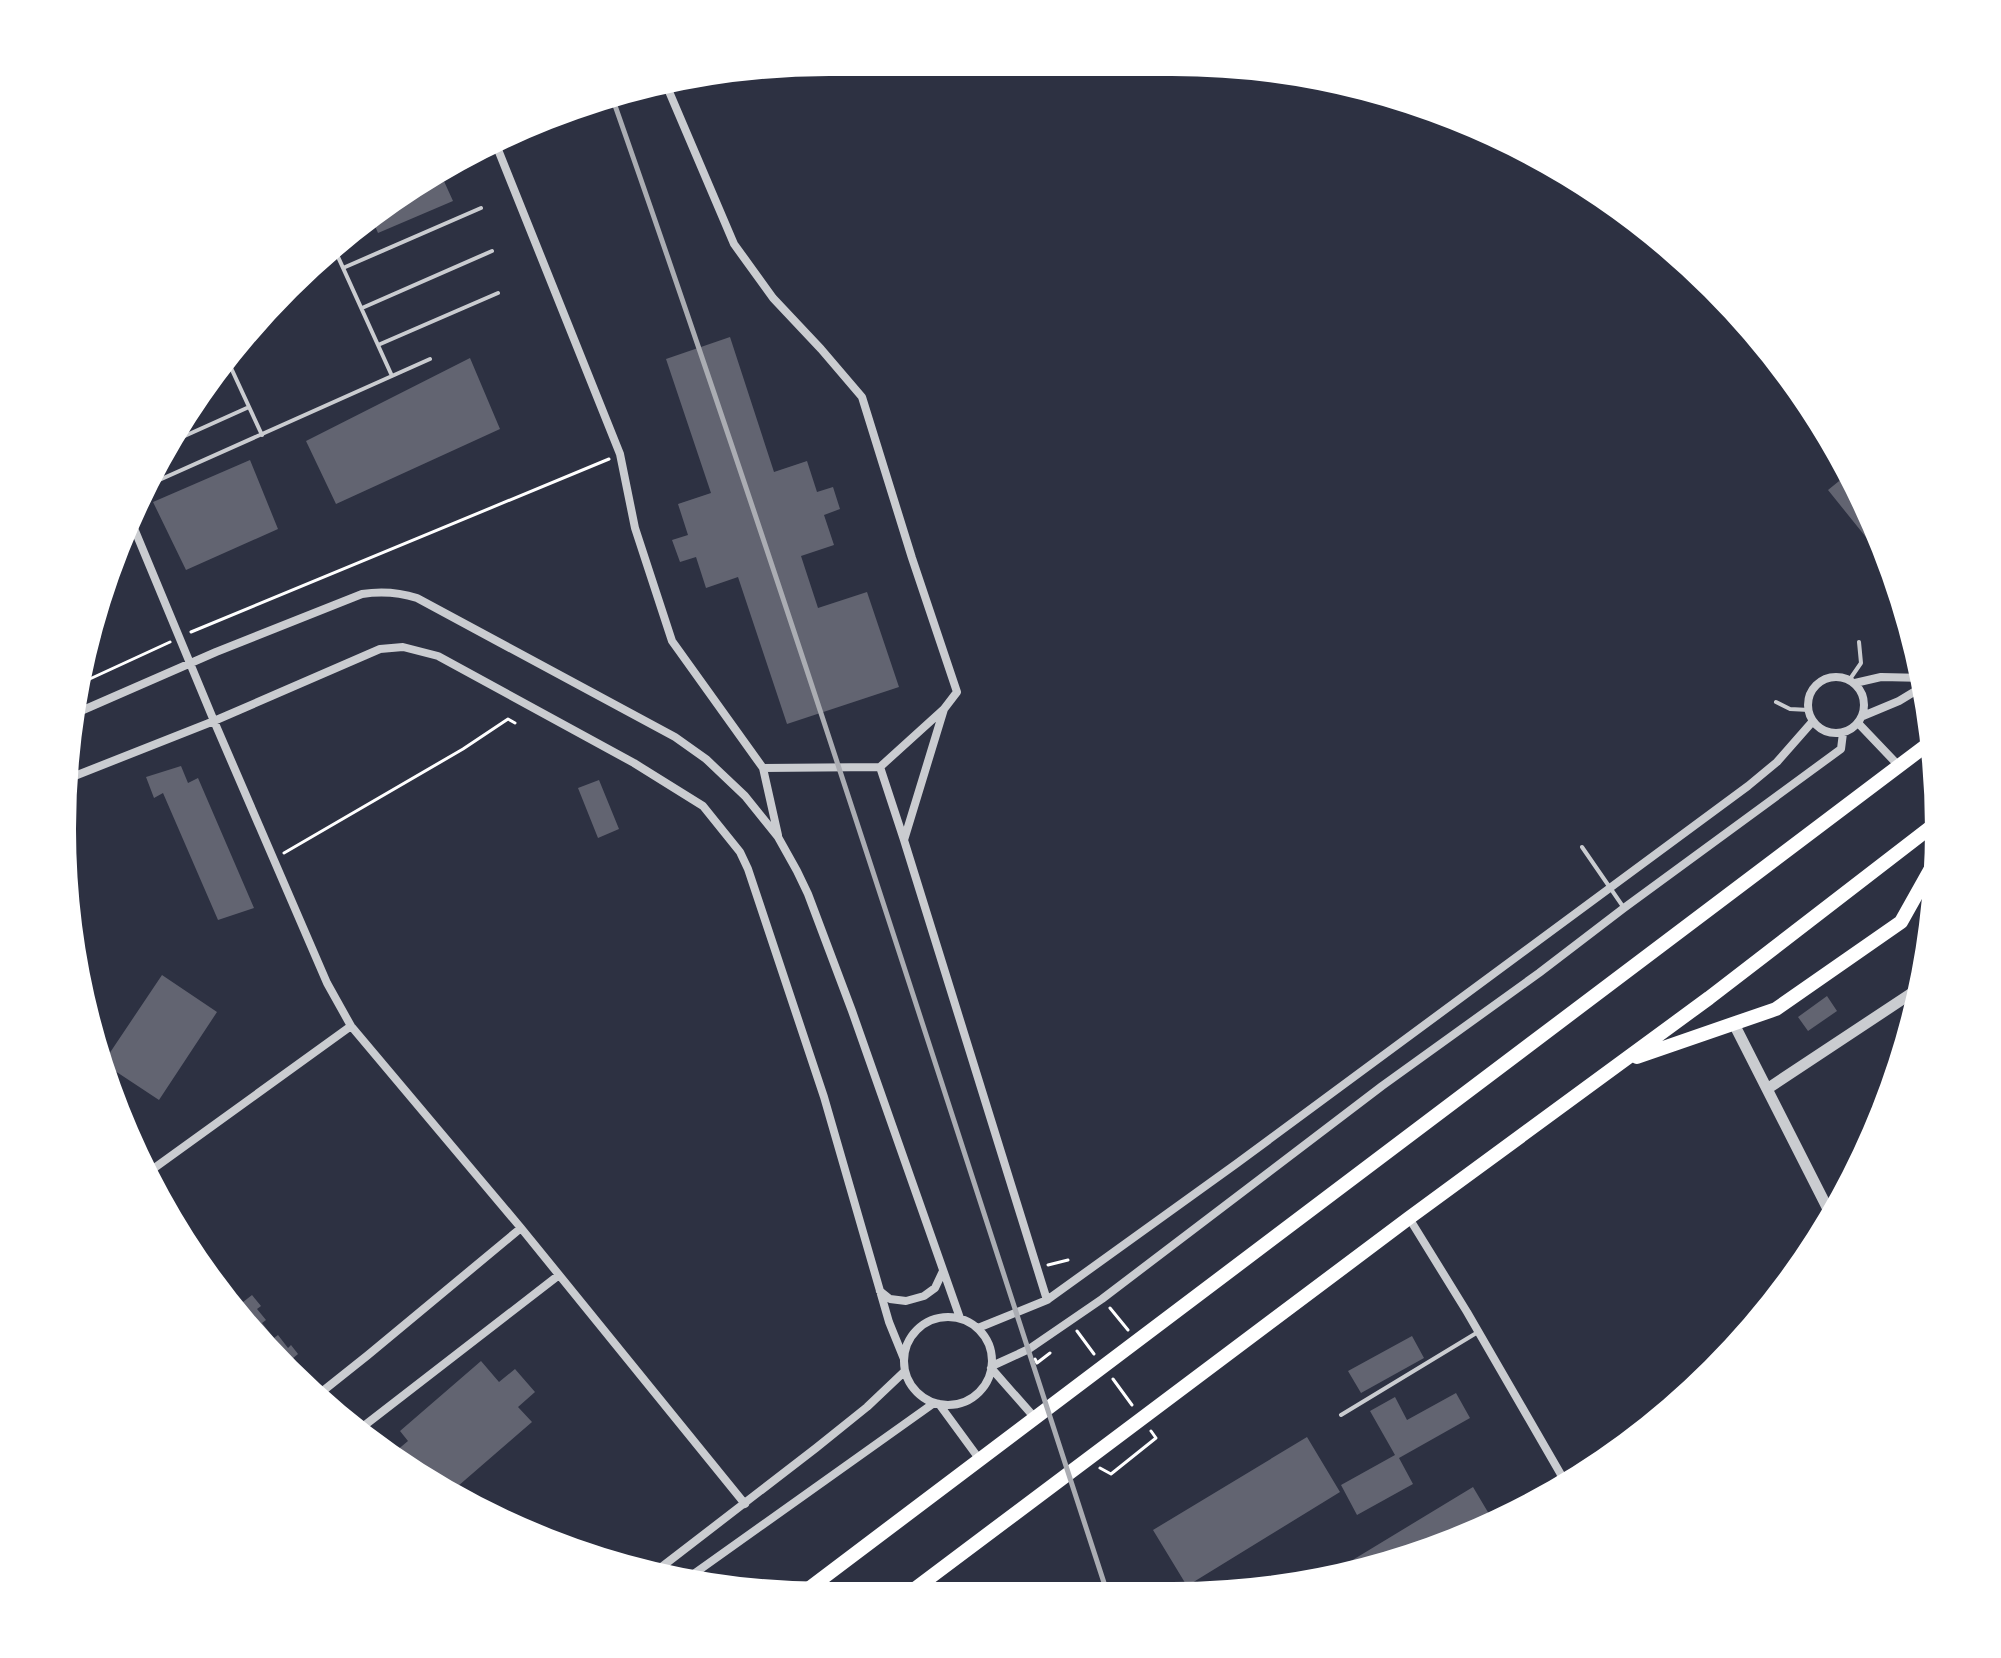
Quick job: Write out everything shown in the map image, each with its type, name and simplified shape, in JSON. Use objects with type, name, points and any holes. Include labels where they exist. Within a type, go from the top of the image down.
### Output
[{"type":"highway","points":[[816,1583],[1922,748]]},
{"type":"highway","points":[[921,1584],[1756,962],[1927,830]]},
{"type":"highway","points":[[1622,1062],[1776,1009],[1901,922],[1925,879]]},
{"type":"street","points":[[669,92],[734,244],[773,298],[862,397],[957,692],[944,709],[880,767],[763,768]]},
{"type":"street","points":[[498,150],[620,454],[635,528],[672,641],[763,768],[778,837]]},
{"type":"street","points":[[135,531],[327,983],[351,1026],[521,1228],[745,1504]]},
{"type":"street","points":[[84,710],[362,594],[379,592],[417,598],[675,737],[706,759],[745,796],[778,837],[808,894],[960,1318]]},
{"type":"street","points":[[76,775],[214,721],[380,649],[403,647],[438,656],[634,763],[703,806],[740,852],[748,869],[824,1097],[879,1290],[904,1359]]},
{"type":"street","points":[[1911,680],[1881,677],[1853,681],[1835,676],[1819,682],[1809,696],[1809,710],[1819,727],[1843,733],[1914,690]]},
{"type":"street","points":[[1853,681],[1864,698],[1861,720],[1899,766]]},
{"type":"street","points":[[904,840],[944,709]]},
{"type":"street","points":[[978,1328],[1047,1300],[1236,1164],[1758,778],[1777,762],[1813,721]]},
{"type":"street","points":[[991,1367],[1029,1349],[1102,1299],[1257,1179],[1841,749],[1843,733]]},
{"type":"street","points":[[880,767],[1047,1300]]},
{"type":"street","points":[[1767,1089],[1907,996]]},
{"type":"street","points":[[1734,1024],[1826,1206]]},
{"type":"street","points":[[155,1168],[351,1026]]},
{"type":"street","points":[[1409,1218],[1562,1475]]},
{"type":"street","points":[[324,1390],[521,1228]]},
{"type":"street","points":[[879,1290],[890,1299],[906,1301],[924,1296],[935,1288],[943,1271]]},
{"type":"street","points":[[365,1425],[559,1275]]},
{"type":"street","points":[[947,1316],[960,1318],[978,1328],[986,1338],[991,1349],[991,1367],[984,1386],[976,1395],[952,1405],[937,1403],[918,1394],[908,1379],[904,1359],[906,1346],[922,1325],[947,1316]]},
{"type":"street","points":[[991,1367],[1035,1418]]},
{"type":"street","points":[[664,1565],[867,1407],[905,1371]]},
{"type":"street","points":[[937,1403],[980,1460]]},
{"type":"street","points":[[697,1572],[937,1403]]},
{"type":"lane","points":[[343,268],[481,208]]},
{"type":"lane","points":[[362,308],[492,251]]},
{"type":"lane","points":[[337,256],[392,376]]},
{"type":"lane","points":[[378,345],[498,293]]},
{"type":"lane","points":[[159,481],[430,359]]},
{"type":"lane","points":[[231,368],[262,435]]},
{"type":"lane","points":[[184,436],[249,407]]},
{"type":"lane","points":[[1853,681],[1861,663],[1859,642]]},
{"type":"lane","points":[[1776,702],[1790,709],[1809,710]]},
{"type":"lane","points":[[1582,847],[1624,908]]},
{"type":"lane","points":[[1341,1415],[1478,1332]]},
{"type":"lane","points":[[1559,1477],[1560,1472]]},
{"type":"path","points":[[204,625],[620,454]]},
{"type":"path","points":[[90,679],[129,662]]},
{"type":"path","points":[[273,859],[463,749],[508,719],[515,723]]},
{"type":"path","points":[[1037,1268],[1068,1260]]},
{"type":"path","points":[[1110,1308],[1137,1342]]},
{"type":"path","points":[[1077,1331],[1094,1354]]},
{"type":"path","points":[[1112,1378],[1139,1414]]},
{"type":"path","points":[[1086,1460],[1111,1474],[1156,1438],[1148,1426]]},
{"type":"building","points":[[443,180],[453,201],[378,233],[375,226]]},
{"type":"building","points":[[730,337],[774,472],[807,461],[817,492],[833,487],[840,509],[824,515],[834,545],[801,556],[818,608],[867,592],[899,687],[787,724],[738,577],[706,588],[696,557],[680,562],[672,540],[688,535],[678,504],[711,493],[666,359]]},
{"type":"building","points":[[470,358],[500,429],[336,504],[306,441]]},
{"type":"building","points":[[250,460],[278,529],[186,570],[153,502]]},
{"type":"building","points":[[1841,480],[1871,544],[1828,490]]},
{"type":"building","points":[[181,766],[188,783],[198,778],[254,908],[218,920],[163,793],[154,798],[146,777]]},
{"type":"building","points":[[599,780],[619,829],[598,838],[578,788]]},
{"type":"building","points":[[162,975],[217,1012],[159,1100],[113,1070],[109,1054]]},
{"type":"building","points":[[1827,996],[1837,1011],[1808,1031],[1798,1017]]},
{"type":"building","points":[[252,1295],[261,1306],[257,1309],[266,1320],[262,1323],[274,1338],[278,1335],[288,1348],[291,1345],[298,1354],[292,1359],[242,1303]]},
{"type":"building","points":[[1412,1336],[1424,1358],[1361,1393],[1348,1371]]},
{"type":"building","points":[[481,1361],[499,1382],[515,1369],[535,1392],[518,1407],[532,1422],[458,1486],[399,1449],[408,1441],[400,1431]]},
{"type":"building","points":[[1456,1393],[1470,1418],[1399,1458],[1413,1484],[1357,1515],[1341,1485],[1395,1455],[1370,1411],[1395,1397],[1407,1420]]},
{"type":"building","points":[[1307,1437],[1340,1492],[1192,1583],[1185,1583],[1153,1530]]},
{"type":"building","points":[[1473,1487],[1489,1514],[1415,1544],[1349,1562]]},
{"type":"railway","points":[[615,106],[802,656],[1104,1584]]}]
